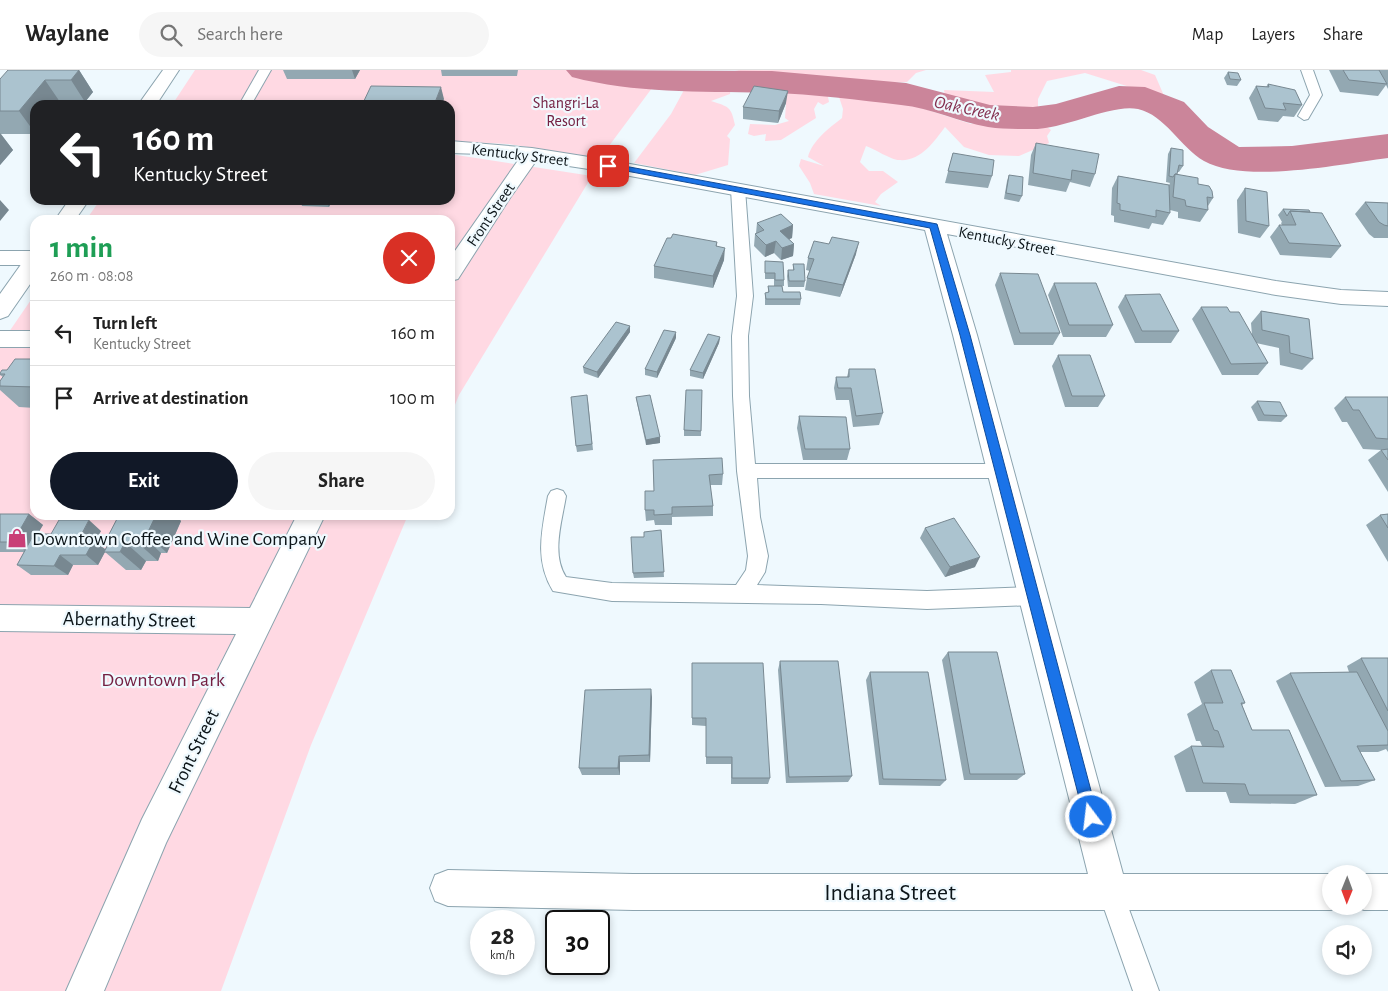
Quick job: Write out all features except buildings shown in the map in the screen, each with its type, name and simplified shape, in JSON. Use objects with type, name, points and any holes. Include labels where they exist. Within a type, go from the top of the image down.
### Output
[{"type":"street","points":[[150,100],[171,70]]},
{"type":"street","name":"Kentucky Street","points":[[455,147],[482,148],[532,154],[1276,288],[1381,299]]},
{"type":"street","name":"Front Street","points":[[455,266],[501,196],[532,154]]},
{"type":"street","points":[[934,226],[1110,891]]},
{"type":"street","points":[[0,258],[30,259]]},
{"type":"street","points":[[0,311],[30,266]]},
{"type":"street","points":[[1381,299],[1388,318]]},
{"type":"street","points":[[0,339],[30,339]]},
{"type":"street","name":"Front Street","points":[[85,991],[154,831],[308,520]]},
{"type":"street","name":"Abernathy Street","points":[[0,618],[257,621]]},
{"type":"street","name":"Indiana Street","points":[[448,888],[633,892],[1322,892]]},
{"type":"street","points":[[1372,892],[1388,892]]},
{"type":"lane","points":[[248,100],[266,70]]},
{"type":"lane","points":[[1304,116],[1316,95],[1307,70]]},
{"type":"lane","points":[[738,190],[745,296],[740,336],[746,471],[750,517],[758,556],[754,572],[741,594]]},
{"type":"lane","points":[[746,471],[1000,471]]},
{"type":"lane","points":[[556,496],[549,564],[553,576],[560,585],[612,592],[927,600],[1033,596]]},
{"type":"lane","points":[[1110,891],[1146,991]]},
{"type":"green space","name":"Shangri-La Resort","points":[[195,70],[576,70],[605,78],[658,80],[600,158],[508,144],[455,141],[455,100],[175,100]]},
{"type":"green space","points":[[735,70],[926,70],[916,73],[907,82],[874,83],[811,77],[771,77]]},
{"type":"green space","points":[[1011,70],[1141,70],[1155,75],[1165,98],[1085,73],[1047,81],[1038,99],[1038,108],[1030,115],[1008,114],[987,110],[945,97],[944,90],[994,92],[985,75],[1011,72]]},
{"type":"green space","points":[[731,85],[730,94],[711,101],[728,108],[734,119],[735,125],[727,136],[730,139],[728,165],[695,175],[634,163],[671,114],[684,90]]},
{"type":"green space","points":[[751,85],[772,89],[783,87],[803,93],[816,88],[827,92],[829,102],[823,105],[818,102],[814,109],[816,118],[781,140],[765,141],[766,134],[754,136],[748,134],[750,124],[775,125],[789,121],[785,118],[786,104],[759,97],[744,87]]},
{"type":"green space","points":[[847,91],[906,103],[971,124],[984,121],[1039,121],[1051,130],[1047,136],[1049,143],[1019,156],[989,155],[964,147],[945,127],[926,150],[907,160],[892,158],[866,146],[860,162],[869,171],[883,171],[898,182],[881,194],[875,202],[881,206],[814,194],[810,183],[799,166],[801,159],[824,166],[808,157],[817,140],[842,118],[843,109],[839,97]]},
{"type":"green space","points":[[455,155],[592,176],[459,395],[455,405],[455,215],[90,215],[96,205],[455,205]]},
{"type":"green space","name":"Downtown Park","points":[[30,301],[30,520],[406,520],[311,745],[221,991],[0,991],[0,345]]},
{"type":"waterway","name":"Oak Creek","points":[[584,70],[609,75],[702,82],[772,82],[906,94],[989,116],[1033,118],[1060,115],[1119,97],[1145,98],[1171,110],[1194,135],[1217,152],[1233,159],[1292,158],[1388,146]]},
{"type":"place","name":"Downtown Coffee and Wine Company","points":[[17,538]]},
{"type":"route","points":[[608,166],[934,226],[965,335],[1091,817]]}]
